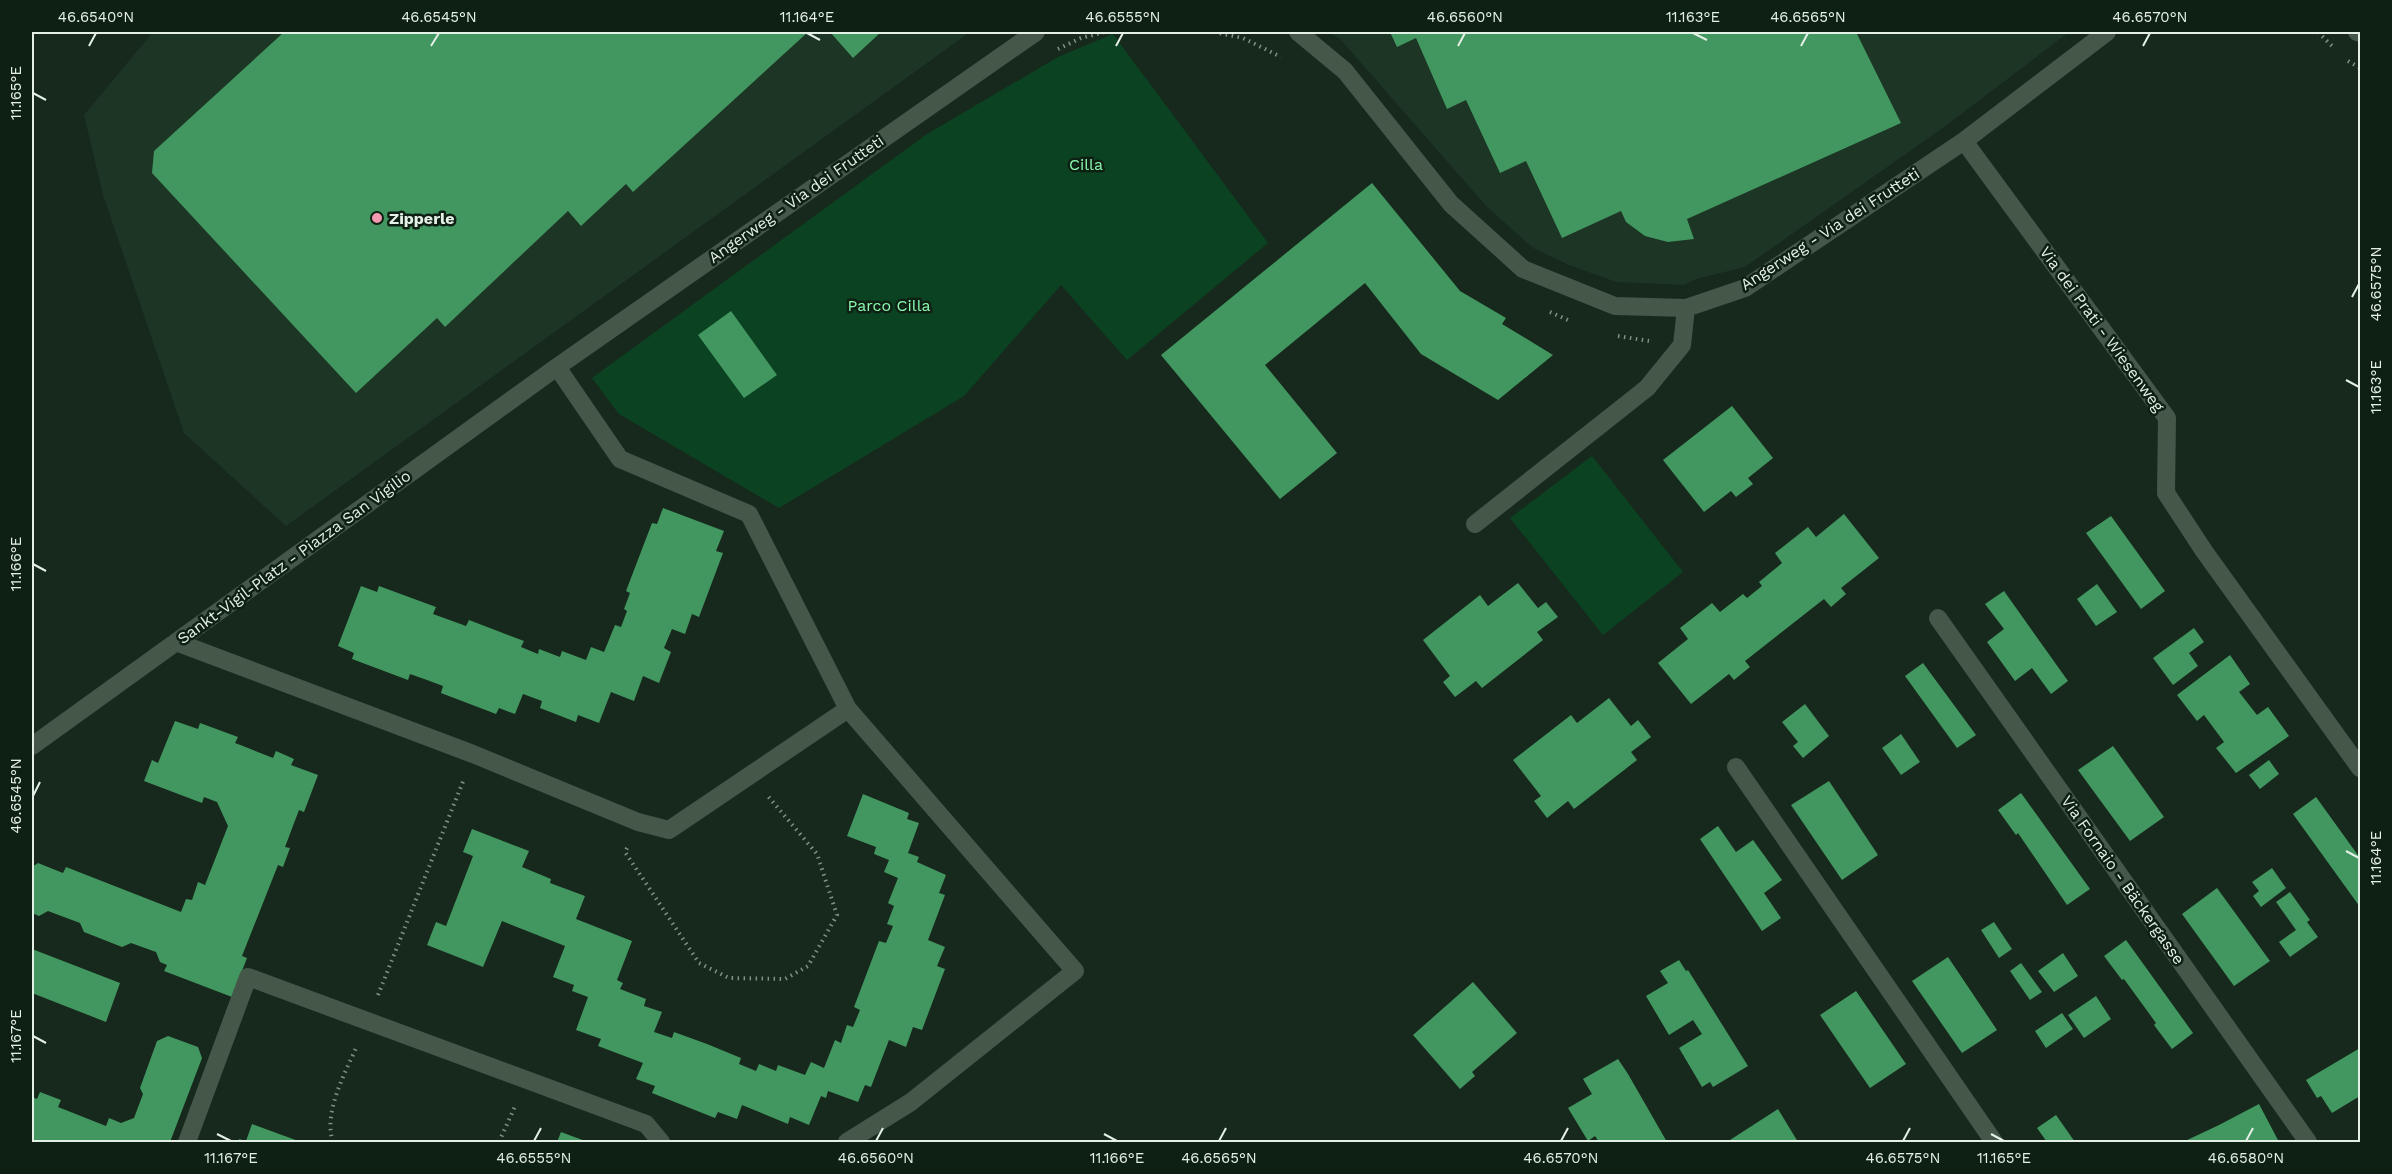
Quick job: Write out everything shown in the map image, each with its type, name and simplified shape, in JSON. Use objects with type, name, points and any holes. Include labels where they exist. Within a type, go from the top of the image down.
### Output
[{"type":"street","name":"Angerweg - Via dei Frutteti","points":[[557,367],[1036,32]]},
{"type":"street","name":"Angerweg - Via dei Frutteti","points":[[1298,32],[1345,71],[1451,204],[1523,269],[1615,306],[1686,308],[1745,288],[1964,141],[2107,32]]},
{"type":"street","name":"Via dei Prati - Wiesenweg","points":[[1964,141],[2167,418],[2166,493],[2204,551],[2361,768]]},
{"type":"street","points":[[1475,524],[1647,388],[1682,345],[1686,308]]},
{"type":"street","name":"Sankt-Vigil-Platz - Piazza San Vigilio","points":[[32,747],[557,367]]},
{"type":"street","points":[[557,367],[620,459],[749,514],[848,710],[1075,971],[911,1102],[847,1143]]},
{"type":"street","name":"Via Fornaio - Bäckergasse","points":[[1938,618],[2308,1143]]},
{"type":"street","points":[[176,642],[473,754],[638,822],[669,830],[848,710]]},
{"type":"street","points":[[1736,767],[1994,1143]]},
{"type":"street","points":[[187,1143],[248,977],[646,1124],[661,1143]]},
{"type":"path","points":[[1214,32],[1243,38],[1284,58]]},
{"type":"path","points":[[1549,312],[1579,324]]},
{"type":"path","points":[[1612,334],[1682,345]]},
{"type":"path","points":[[333,1143],[331,1137],[333,1101],[368,1021],[473,754]]},
{"type":"path","points":[[638,822],[625,852],[699,963],[729,978],[785,979],[808,966],[837,915],[817,854],[751,776]]},
{"type":"path","points":[[499,1143],[526,1081]]},
{"type":"shaded area","points":[[153,32],[970,32],[286,526],[184,433],[103,195],[84,115]]},
{"type":"shaded area","points":[[1330,32],[2069,32],[1947,125],[1745,267],[1696,279],[1684,285],[1616,282],[1569,265],[1533,248],[1486,206],[1342,41]]},
{"type":"green space","name":"Parco Cilla","points":[[1113,34],[1268,243],[1127,360],[1061,285],[964,396],[779,508],[619,414],[592,378],[927,134],[1058,57]]},
{"type":"green space","points":[[1592,456],[1683,572],[1603,635],[1510,518]]},
{"type":"building","name":"Zipperle","points":[[284,32],[808,32],[633,192],[626,184],[581,226],[568,211],[445,327],[437,318],[356,393],[152,173],[154,151]]},
{"type":"building","points":[[830,32],[881,32],[853,58]]},
{"type":"building","points":[[1390,32],[1856,32],[1901,123],[1687,219],[1694,239],[1668,242],[1645,236],[1626,222],[1621,211],[1562,238],[1526,161],[1500,173],[1466,100],[1447,109],[1416,38],[1397,47]]},
{"type":"building","points":[[1372,183],[1460,291],[1506,318],[1502,324],[1553,355],[1498,400],[1421,354],[1365,283],[1265,365],[1337,453],[1280,499],[1161,355]]},
{"type":"building","points":[[731,311],[777,375],[744,398],[698,335]]},
{"type":"building","points":[[1732,406],[1773,458],[1748,478],[1753,484],[1736,497],[1731,491],[1704,512],[1663,460]]},
{"type":"building","points":[[663,508],[724,531],[716,551],[723,553],[699,617],[692,614],[685,634],[672,629],[664,648],[671,652],[659,683],[643,676],[634,701],[611,692],[599,723],[578,715],[576,722],[540,708],[542,701],[523,694],[515,714],[499,708],[496,714],[441,693],[443,686],[410,674],[408,680],[352,659],[354,653],[338,646],[361,586],[377,592],[379,586],[436,607],[433,614],[466,626],[469,620],[524,641],[521,647],[538,654],[539,649],[560,657],[562,651],[586,660],[591,647],[604,652],[615,625],[621,627],[630,593],[626,591],[652,523],[657,524]]},
{"type":"building","points":[[1844,514],[1879,558],[1841,588],[1846,594],[1831,607],[1824,599],[1745,661],[1750,667],[1734,680],[1729,674],[1691,704],[1658,663],[1688,639],[1680,628],[1712,603],[1720,612],[1743,594],[1747,598],[1762,586],[1759,582],[1782,563],[1775,553],[1808,527],[1816,537]]},
{"type":"building","points":[[2111,516],[2165,591],[2141,609],[2086,533]]},
{"type":"building","points":[[1518,583],[1538,608],[1546,602],[1558,617],[1537,632],[1543,640],[1482,688],[1476,681],[1455,697],[1443,682],[1450,676],[1423,640],[1480,595],[1488,606]]},
{"type":"building","points":[[2097,584],[2117,612],[2096,626],[2077,599]]},
{"type":"building","points":[[2004,591],[2068,681],[2051,694],[2032,668],[2015,681],[1987,642],[2004,629],[1985,604]]},
{"type":"building","points":[[2194,628],[2204,642],[2189,653],[2198,666],[2173,685],[2153,658]]},
{"type":"building","points":[[2230,655],[2250,684],[2239,692],[2257,715],[2268,707],[2289,736],[2236,773],[2216,748],[2224,742],[2204,715],[2197,721],[2177,695]]},
{"type":"building","points":[[1923,663],[1976,735],[1957,748],[1905,676]]},
{"type":"building","points":[[1609,698],[1631,726],[1638,720],[1651,737],[1631,752],[1637,760],[1574,809],[1568,801],[1547,818],[1534,801],[1541,796],[1513,760],[1571,715],[1577,723]]},
{"type":"building","points":[[1805,704],[1829,736],[1803,758],[1793,746],[1798,742],[1782,722]]},
{"type":"building","points":[[175,721],[198,729],[200,723],[238,737],[235,743],[273,758],[276,751],[294,759],[291,765],[318,775],[304,812],[299,810],[285,847],[290,848],[283,867],[278,865],[242,956],[247,958],[232,997],[164,971],[167,965],[160,962],[156,952],[131,943],[122,947],[84,932],[80,923],[48,911],[39,916],[32,913],[32,867],[38,863],[63,873],[66,867],[181,912],[186,899],[192,900],[198,882],[205,885],[228,826],[217,802],[204,797],[202,803],[144,781],[152,760],[158,763]]},
{"type":"building","points":[[1901,734],[1920,762],[1901,775],[1882,748]]},
{"type":"building","points":[[2113,746],[2164,817],[2130,841],[2078,770]]},
{"type":"building","points":[[2269,760],[2279,774],[2260,789],[2249,775]]},
{"type":"building","points":[[1829,781],[1878,855],[1842,880],[1791,805]]},
{"type":"building","points":[[2021,793],[2090,889],[2067,905],[2018,833],[2016,835],[1998,810]]},
{"type":"building","points":[[863,794],[909,813],[907,819],[919,823],[908,853],[919,857],[917,862],[946,875],[939,893],[945,895],[928,940],[945,947],[937,966],[945,969],[922,1030],[913,1027],[906,1047],[889,1040],[871,1087],[865,1085],[858,1102],[828,1091],[826,1098],[821,1096],[809,1125],[790,1117],[788,1124],[742,1105],[737,1119],[718,1112],[715,1118],[652,1093],[655,1086],[636,1079],[643,1063],[598,1046],[601,1039],[576,1030],[588,997],[572,991],[574,985],[553,977],[565,946],[502,921],[483,967],[427,945],[436,922],[446,926],[473,856],[463,852],[472,829],[529,851],[522,867],[551,879],[550,883],[585,896],[576,919],[632,941],[617,980],[623,983],[620,989],[646,999],[644,1006],[662,1012],[654,1032],[672,1038],[674,1032],[707,1044],[741,1058],[739,1064],[756,1071],[759,1064],[776,1071],[778,1065],[805,1075],[811,1062],[824,1068],[835,1040],[841,1043],[847,1025],[853,1027],[860,1010],[854,1007],[879,941],[886,943],[893,926],[887,924],[894,906],[888,903],[898,878],[884,872],[889,860],[874,854],[876,847],[847,836]]},
{"type":"building","points":[[2316,797],[2360,858],[2360,907],[2293,814]]},
{"type":"building","points":[[1718,826],[1736,852],[1753,840],[1782,880],[1764,893],[1781,918],[1762,931],[1700,839]]},
{"type":"building","points":[[2272,868],[2286,888],[2261,907],[2253,896],[2259,891],[2252,882]]},
{"type":"building","points":[[2217,888],[2270,961],[2234,986],[2182,914]]},
{"type":"building","points":[[2290,892],[2310,920],[2307,922],[2318,937],[2290,957],[2279,942],[2296,930],[2276,902]]},
{"type":"building","points":[[1994,922],[2012,949],[1999,958],[1981,930]]},
{"type":"building","points":[[2126,940],[2193,1033],[2172,1049],[2124,979],[2122,980],[2104,956]]},
{"type":"building","points":[[32,949],[120,983],[106,1022],[32,993]]},
{"type":"building","points":[[2063,953],[2078,976],[2054,992],[2038,971]]},
{"type":"building","points":[[1948,957],[1997,1030],[1962,1053],[1912,981]]},
{"type":"building","points":[[1679,960],[1686,971],[1688,970],[1748,1066],[1713,1087],[1710,1082],[1702,1087],[1679,1048],[1702,1034],[1693,1020],[1669,1035],[1646,996],[1668,983],[1660,971]]},
{"type":"building","points":[[2021,963],[2042,992],[2030,1000],[2010,971]]},
{"type":"building","points":[[1473,982],[1517,1033],[1472,1072],[1475,1076],[1460,1089],[1413,1035]]},
{"type":"building","points":[[1856,991],[1906,1064],[1870,1088],[1820,1015]]},
{"type":"building","points":[[2096,996],[2111,1019],[2084,1038],[2068,1015]]},
{"type":"building","points":[[2062,1013],[2073,1029],[2046,1048],[2035,1031]]},
{"type":"building","points":[[168,1036],[198,1047],[202,1058],[170,1142],[32,1142],[32,1097],[37,1099],[40,1092],[61,1100],[58,1107],[106,1126],[109,1118],[121,1123],[134,1118],[143,1094],[140,1088],[157,1041]]},
{"type":"building","points":[[2360,1048],[2360,1096],[2332,1113],[2321,1096],[2317,1098],[2306,1080]]},
{"type":"building","points":[[1618,1059],[1667,1142],[1599,1142],[1595,1136],[1588,1141],[1568,1108],[1592,1094],[1583,1079]]},
{"type":"building","points":[[2259,1104],[2279,1142],[2183,1142],[2219,1125]]},
{"type":"building","points":[[1778,1109],[1798,1142],[1731,1142],[1730,1140]]},
{"type":"building","points":[[2056,1115],[2075,1142],[2047,1142],[2037,1128]]},
{"type":"building","points":[[252,1124],[301,1142],[238,1142],[239,1139],[246,1141]]},
{"type":"building","points":[[561,1132],[588,1142],[557,1142]]},
{"type":"place","name":"Zipperle","points":[[377,218]]},
{"type":"park label","name":"Cilla","points":[[1086,164]]}]
